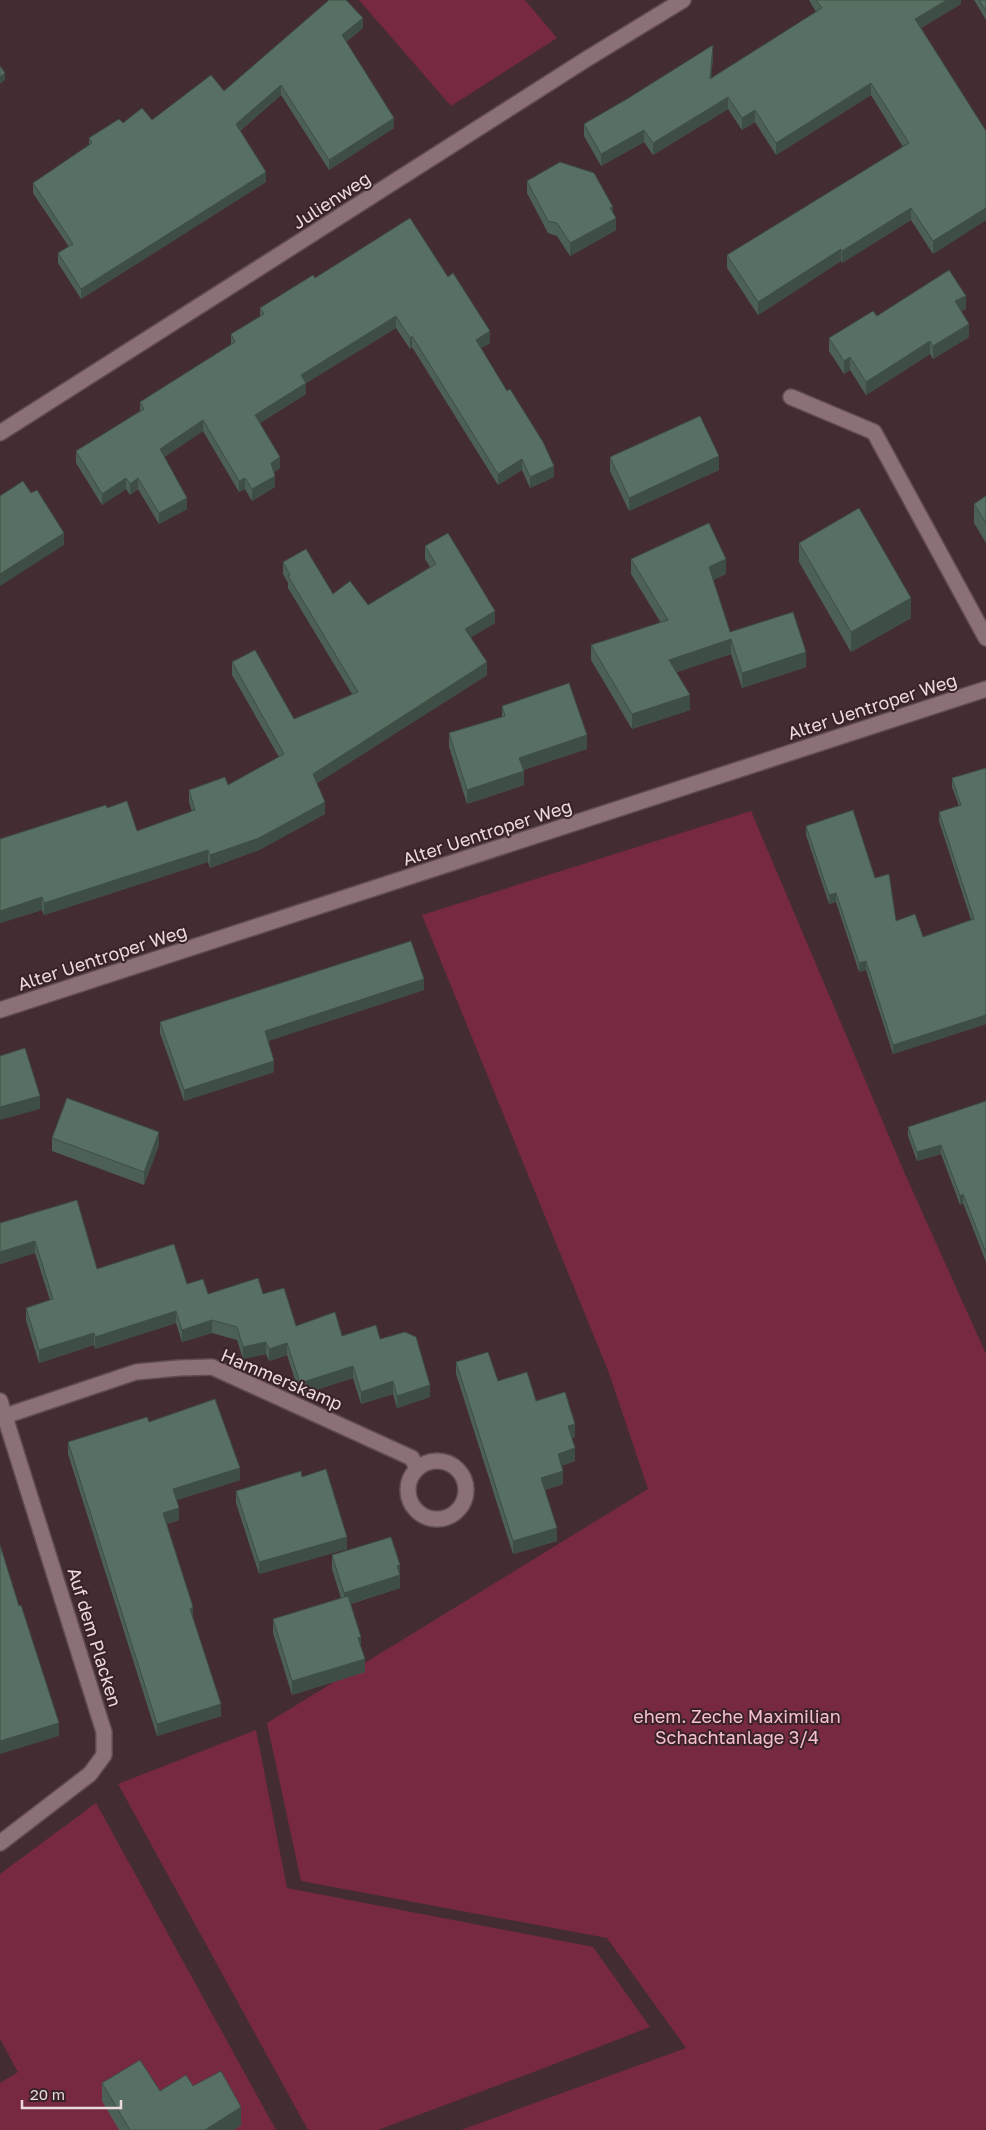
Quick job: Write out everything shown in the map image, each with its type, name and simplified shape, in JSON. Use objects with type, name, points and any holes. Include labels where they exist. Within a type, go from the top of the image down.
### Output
[{"type":"street","name":"Julienweg","points":[[0,433],[683,0]]},
{"type":"street","points":[[791,396],[874,432],[986,638]]},
{"type":"street","name":"Alter Uentroper Weg","points":[[0,1010],[986,689]]},
{"type":"street","name":"Hammerskamp","points":[[5,1416],[136,1372],[212,1367],[412,1458],[417,1469]]},
{"type":"street","name":"Auf dem Placken","points":[[0,1401],[104,1732],[104,1755],[90,1774],[0,1843]]},
{"type":"green space","points":[[359,0],[525,0],[557,38],[451,106]]},
{"type":"green space","name":"ehem. Zeche Maximilian Schachtanlage 3/4","points":[[751,811],[905,1174],[986,1354],[986,2130],[461,2130],[686,2048],[607,1938],[301,1881],[267,1723],[648,1489],[609,1373],[422,915]]},
{"type":"green space","points":[[256,1730],[287,1888],[593,1947],[650,2027],[378,2130],[308,2130],[118,1784]]},
{"type":"green space","points":[[96,1803],[276,2130],[0,2130],[0,2083],[18,2072],[0,2039],[0,1874]]},
{"type":"building","points":[[329,0],[346,0],[363,18],[342,35],[394,118],[329,160],[281,85],[236,124],[266,172],[81,289],[58,253],[73,244],[33,183],[92,143],[89,138],[119,119],[123,123],[142,108],[152,120],[211,75],[224,91]]},
{"type":"building","points":[[816,0],[947,0],[915,19],[986,131],[986,208],[933,241],[911,208],[842,251],[841,249],[758,302],[727,255],[909,143],[871,83],[776,143],[755,110],[742,118],[728,97],[653,143],[644,130],[601,154],[584,124],[713,45],[710,79],[822,8]]},
{"type":"building","points":[[979,0],[986,0],[986,11]]},
{"type":"building","points":[[0,66],[5,73],[0,77]]},
{"type":"building","points":[[560,162],[594,173],[613,207],[610,208],[616,218],[570,243],[557,223],[548,221],[527,181]]},
{"type":"building","points":[[410,218],[448,277],[453,273],[490,331],[476,340],[507,391],[510,389],[543,442],[554,466],[530,477],[522,459],[498,474],[412,336],[410,338],[396,316],[301,375],[306,383],[255,415],[280,457],[271,463],[275,476],[252,489],[245,478],[239,481],[203,420],[160,449],[187,498],[159,513],[138,478],[130,484],[126,478],[102,494],[76,451],[144,409],[140,402],[235,342],[231,334],[264,314],[260,308],[313,275],[315,278]]},
{"type":"building","points":[[949,270],[966,296],[955,301],[969,324],[933,346],[930,341],[866,382],[850,357],[844,361],[829,338],[873,311],[877,316]]},
{"type":"building","points":[[700,416],[719,456],[629,498],[610,457]]},
{"type":"building","points":[[23,481],[31,493],[37,490],[64,533],[0,574],[0,496]]},
{"type":"building","points":[[986,496],[986,523],[974,504]]},
{"type":"building","points":[[859,508],[911,598],[851,632],[799,543]]},
{"type":"building","points":[[709,523],[726,559],[709,567],[730,632],[793,612],[806,652],[742,673],[731,639],[669,660],[690,695],[632,714],[591,645],[668,620],[631,559]]},
{"type":"building","points":[[448,533],[495,611],[465,629],[487,662],[313,774],[325,802],[259,838],[210,855],[208,850],[44,903],[42,897],[0,911],[0,839],[106,805],[107,808],[127,801],[137,831],[195,810],[189,790],[225,777],[228,785],[284,754],[232,662],[255,650],[294,719],[358,692],[288,576],[290,575],[283,562],[306,549],[333,594],[350,581],[368,605],[436,564],[425,546]]},
{"type":"building","points":[[569,683],[587,735],[519,758],[524,771],[467,790],[449,733],[505,716],[502,706]]},
{"type":"building","points":[[986,768],[986,1015],[893,1045],[866,961],[859,963],[836,893],[829,895],[806,826],[853,810],[875,878],[889,874],[896,921],[915,914],[923,937],[974,919],[939,812],[961,805],[952,778]]},
{"type":"building","points":[[411,941],[424,979],[265,1031],[274,1061],[184,1090],[160,1022]]},
{"type":"building","points":[[25,1048],[40,1096],[0,1107],[0,1056]]},
{"type":"building","points":[[67,1098],[159,1132],[144,1172],[52,1138]]},
{"type":"building","points":[[986,1101],[986,1253],[963,1194],[960,1196],[941,1145],[917,1152],[908,1127]]},
{"type":"building","points":[[77,1200],[97,1269],[174,1244],[187,1284],[203,1279],[208,1294],[258,1278],[263,1294],[284,1288],[296,1326],[335,1312],[342,1336],[376,1325],[380,1339],[405,1332],[416,1337],[430,1385],[397,1396],[393,1381],[361,1392],[353,1366],[300,1383],[287,1343],[269,1349],[266,1342],[243,1347],[237,1327],[212,1320],[182,1330],[176,1311],[95,1337],[94,1333],[39,1350],[26,1308],[53,1299],[35,1241],[0,1252],[0,1223]]},
{"type":"building","points":[[488,1352],[498,1381],[527,1372],[536,1401],[565,1392],[575,1424],[568,1426],[575,1448],[558,1454],[563,1471],[541,1478],[557,1528],[513,1541],[456,1362]]},
{"type":"building","points":[[215,1399],[240,1468],[173,1489],[179,1508],[163,1513],[193,1607],[190,1609],[221,1704],[157,1724],[68,1442],[147,1417],[149,1422]]},
{"type":"building","points":[[326,1469],[347,1537],[259,1562],[236,1491],[301,1471],[302,1477]]},
{"type":"building","points":[[391,1537],[400,1565],[397,1566],[400,1575],[344,1593],[332,1555]]},
{"type":"building","points":[[0,1545],[59,1723],[0,1741]]},
{"type":"building","points":[[348,1596],[361,1637],[358,1638],[365,1659],[292,1681],[273,1619]]},
{"type":"building","points":[[140,2060],[160,2091],[186,2075],[193,2086],[221,2071],[241,2107],[205,2130],[130,2130],[102,2083]]}]
